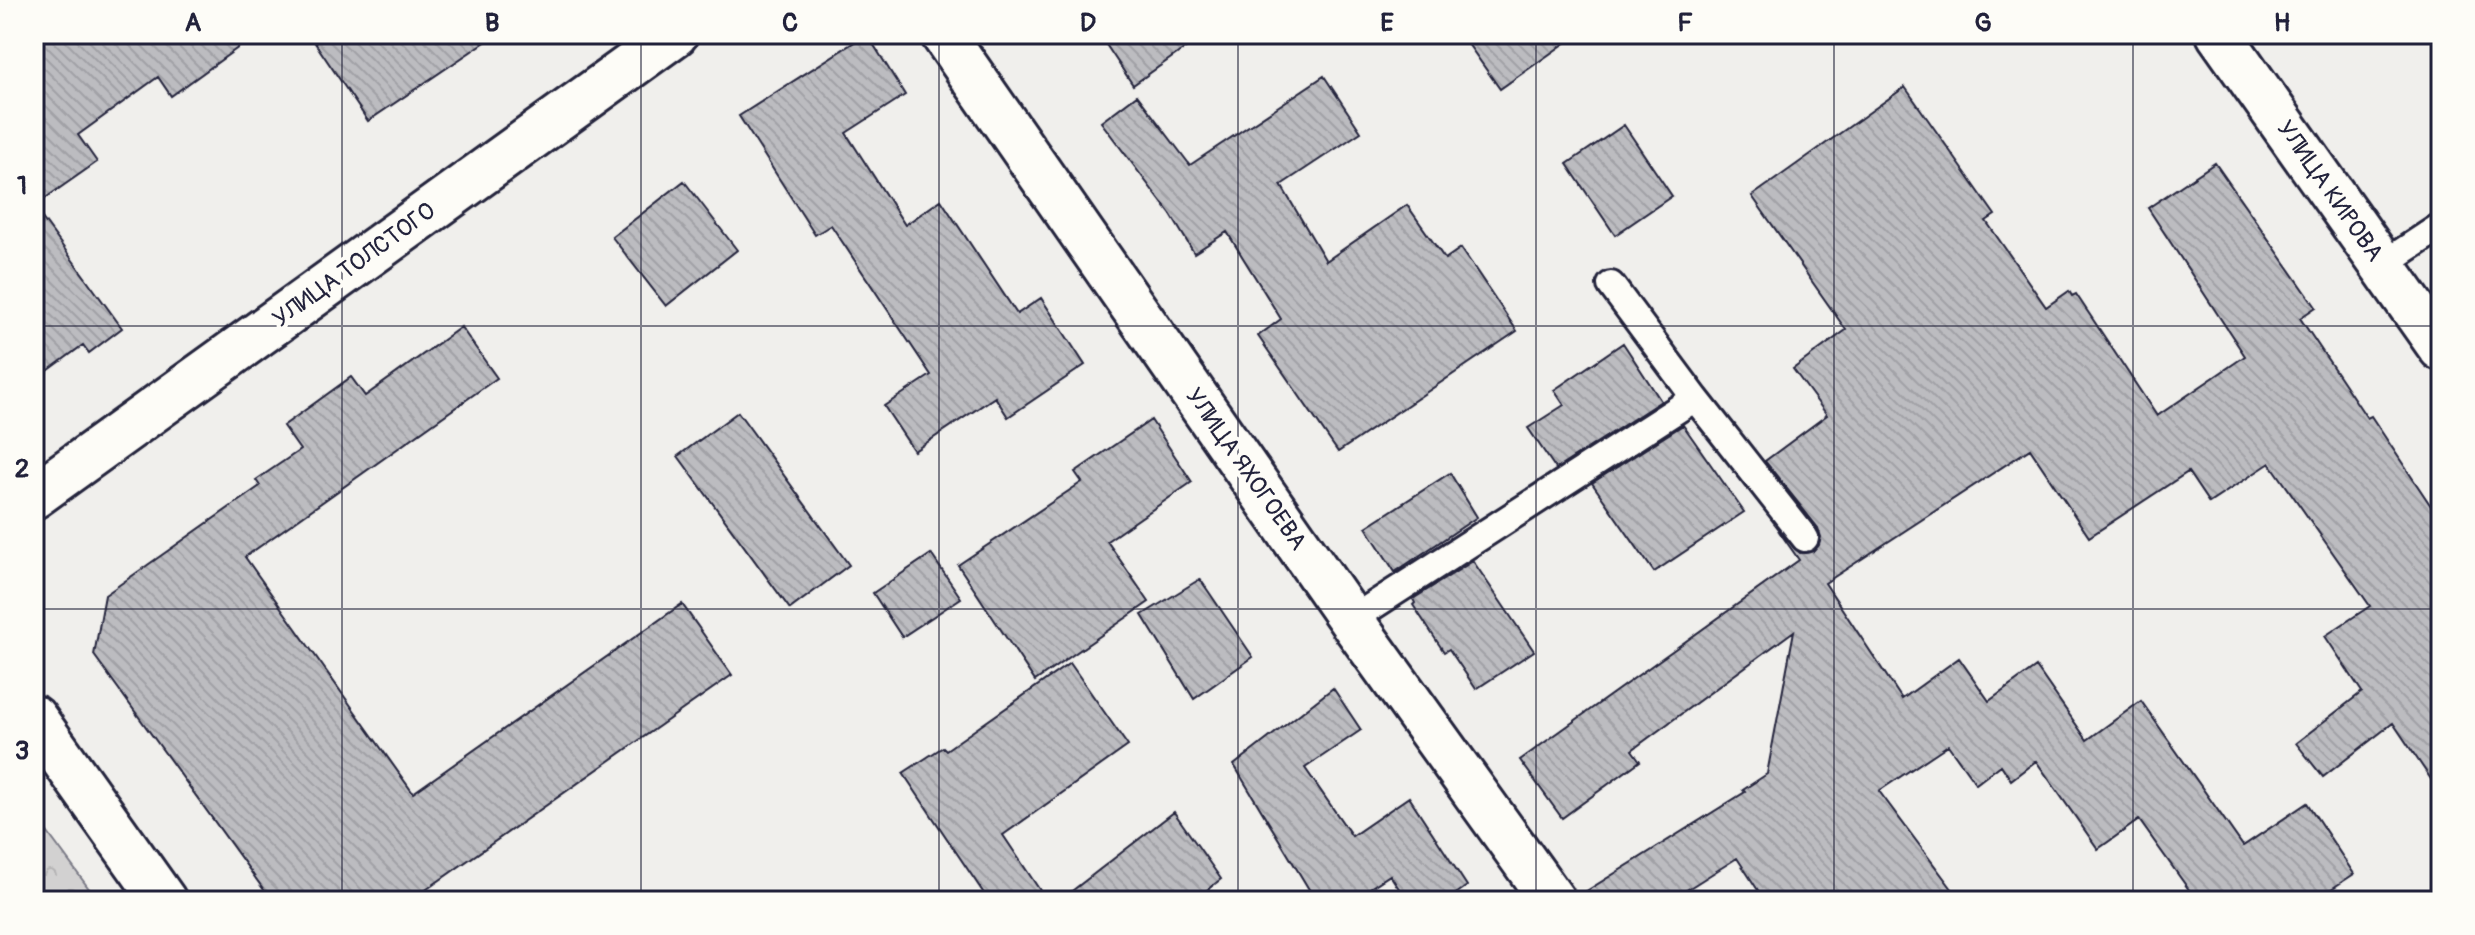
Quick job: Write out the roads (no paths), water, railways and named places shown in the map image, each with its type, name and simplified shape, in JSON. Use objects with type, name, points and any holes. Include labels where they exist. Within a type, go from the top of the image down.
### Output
[{"type":"street","name":"УЛИЦА ТОЛСТОГО","points":[[34,496],[675,34]]},
{"type":"street","name":"УЛИЦА ЯХОГОЕВА","points":[[943,34],[1351,620],[1553,901]]},
{"type":"street","name":"УЛИЦА КИРОВА","points":[[2219,34],[2441,348]]},
{"type":"street","points":[[34,718],[164,901]]},
{"type":"lane","points":[[2382,265],[2441,226]]},
{"type":"lane","points":[[1611,285],[1805,538]]},
{"type":"lane","points":[[1351,620],[1695,398]]}]
